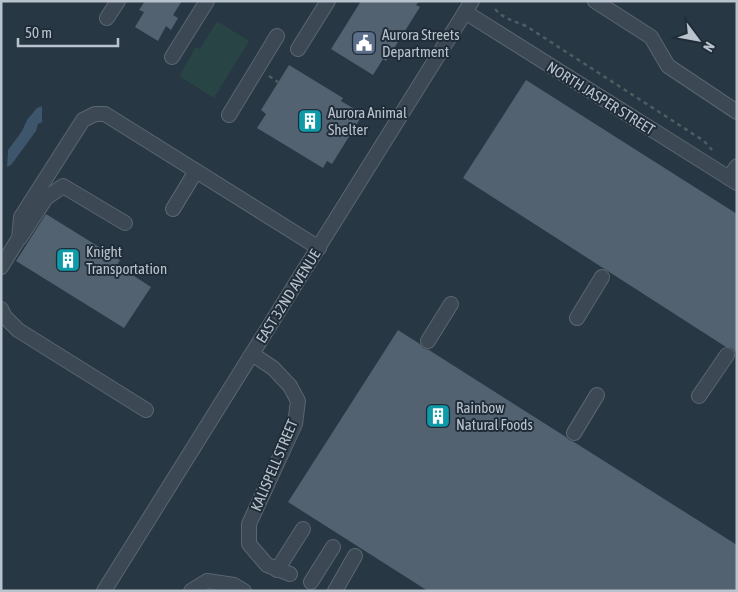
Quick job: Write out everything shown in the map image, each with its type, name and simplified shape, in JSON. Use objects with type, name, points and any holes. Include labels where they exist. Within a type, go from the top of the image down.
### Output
[{"type":"street","points":[[107,18],[118,1]]},
{"type":"street","points":[[172,57],[207,1]]},
{"type":"street","points":[[298,49],[328,1]]},
{"type":"street","points":[[595,1],[652,37],[668,66],[737,112]]},
{"type":"street","name":"NORTH JASPER STREET","points":[[468,7],[733,181]]},
{"type":"street","name":"EAST 32ND AVENUE","points":[[104,591],[468,7]]},
{"type":"street","points":[[229,115],[277,36]]},
{"type":"street","points":[[19,238],[21,216],[83,120],[95,114],[105,114],[319,248]]},
{"type":"street","points":[[733,181],[737,166]]},
{"type":"street","points":[[172,209],[196,170]]},
{"type":"street","points":[[1,267],[46,198],[63,186],[124,223]]},
{"type":"street","points":[[577,318],[602,278]]},
{"type":"street","points":[[428,341],[451,304]]},
{"type":"street","points":[[1,309],[18,330],[146,410]]},
{"type":"street","name":"KALISPELL STREET","points":[[252,354],[273,368],[290,386],[298,401],[295,424],[249,524],[249,544],[267,565],[283,572],[303,529]]},
{"type":"street","points":[[700,396],[727,355]]},
{"type":"street","points":[[574,433],[597,395]]},
{"type":"street","points":[[311,582],[332,547]]},
{"type":"street","points":[[335,591],[355,556]]},
{"type":"street","points":[[191,591],[207,581],[234,585],[244,591]]},
{"type":"path","points":[[495,9],[500,15],[526,26],[704,141],[714,153]]},
{"type":"green space","points":[[217,21],[249,41],[214,98],[179,76],[196,47],[200,49]]},
{"type":"water","points":[[42,106],[42,122],[38,124],[36,131],[11,165],[7,167],[8,150],[22,131],[27,120],[37,108]]},
{"type":"building","points":[[145,1],[182,1],[173,15],[178,18],[171,30],[166,26],[158,41],[135,27],[144,12],[139,10]]},
{"type":"building","name":"Aurora Streets Department","points":[[361,1],[419,1],[416,5],[420,7],[386,61],[383,59],[373,75],[331,49]]},
{"type":"building","name":"Aurora Animal Shelter","points":[[289,65],[343,98],[341,101],[363,114],[332,164],[327,161],[323,168],[257,128],[266,114],[261,110]]},
{"type":"building","points":[[526,80],[737,214],[737,354],[732,348],[726,347],[463,178]]},
{"type":"building","name":"Knight Transportation","points":[[46,214],[120,260],[117,265],[151,287],[124,328],[16,261]]},
{"type":"building","name":"Rainbow Natural Foods","points":[[398,330],[423,348],[737,545],[737,591],[428,591],[288,502]]},
{"type":"place","name":"Aurora Streets Department","points":[[364,43]]},
{"type":"place","name":"Aurora Animal Shelter","points":[[310,121]]},
{"type":"place","name":"Knight Transportation","points":[[68,260]]},
{"type":"place","name":"Rainbow Natural Foods","points":[[438,416]]}]
